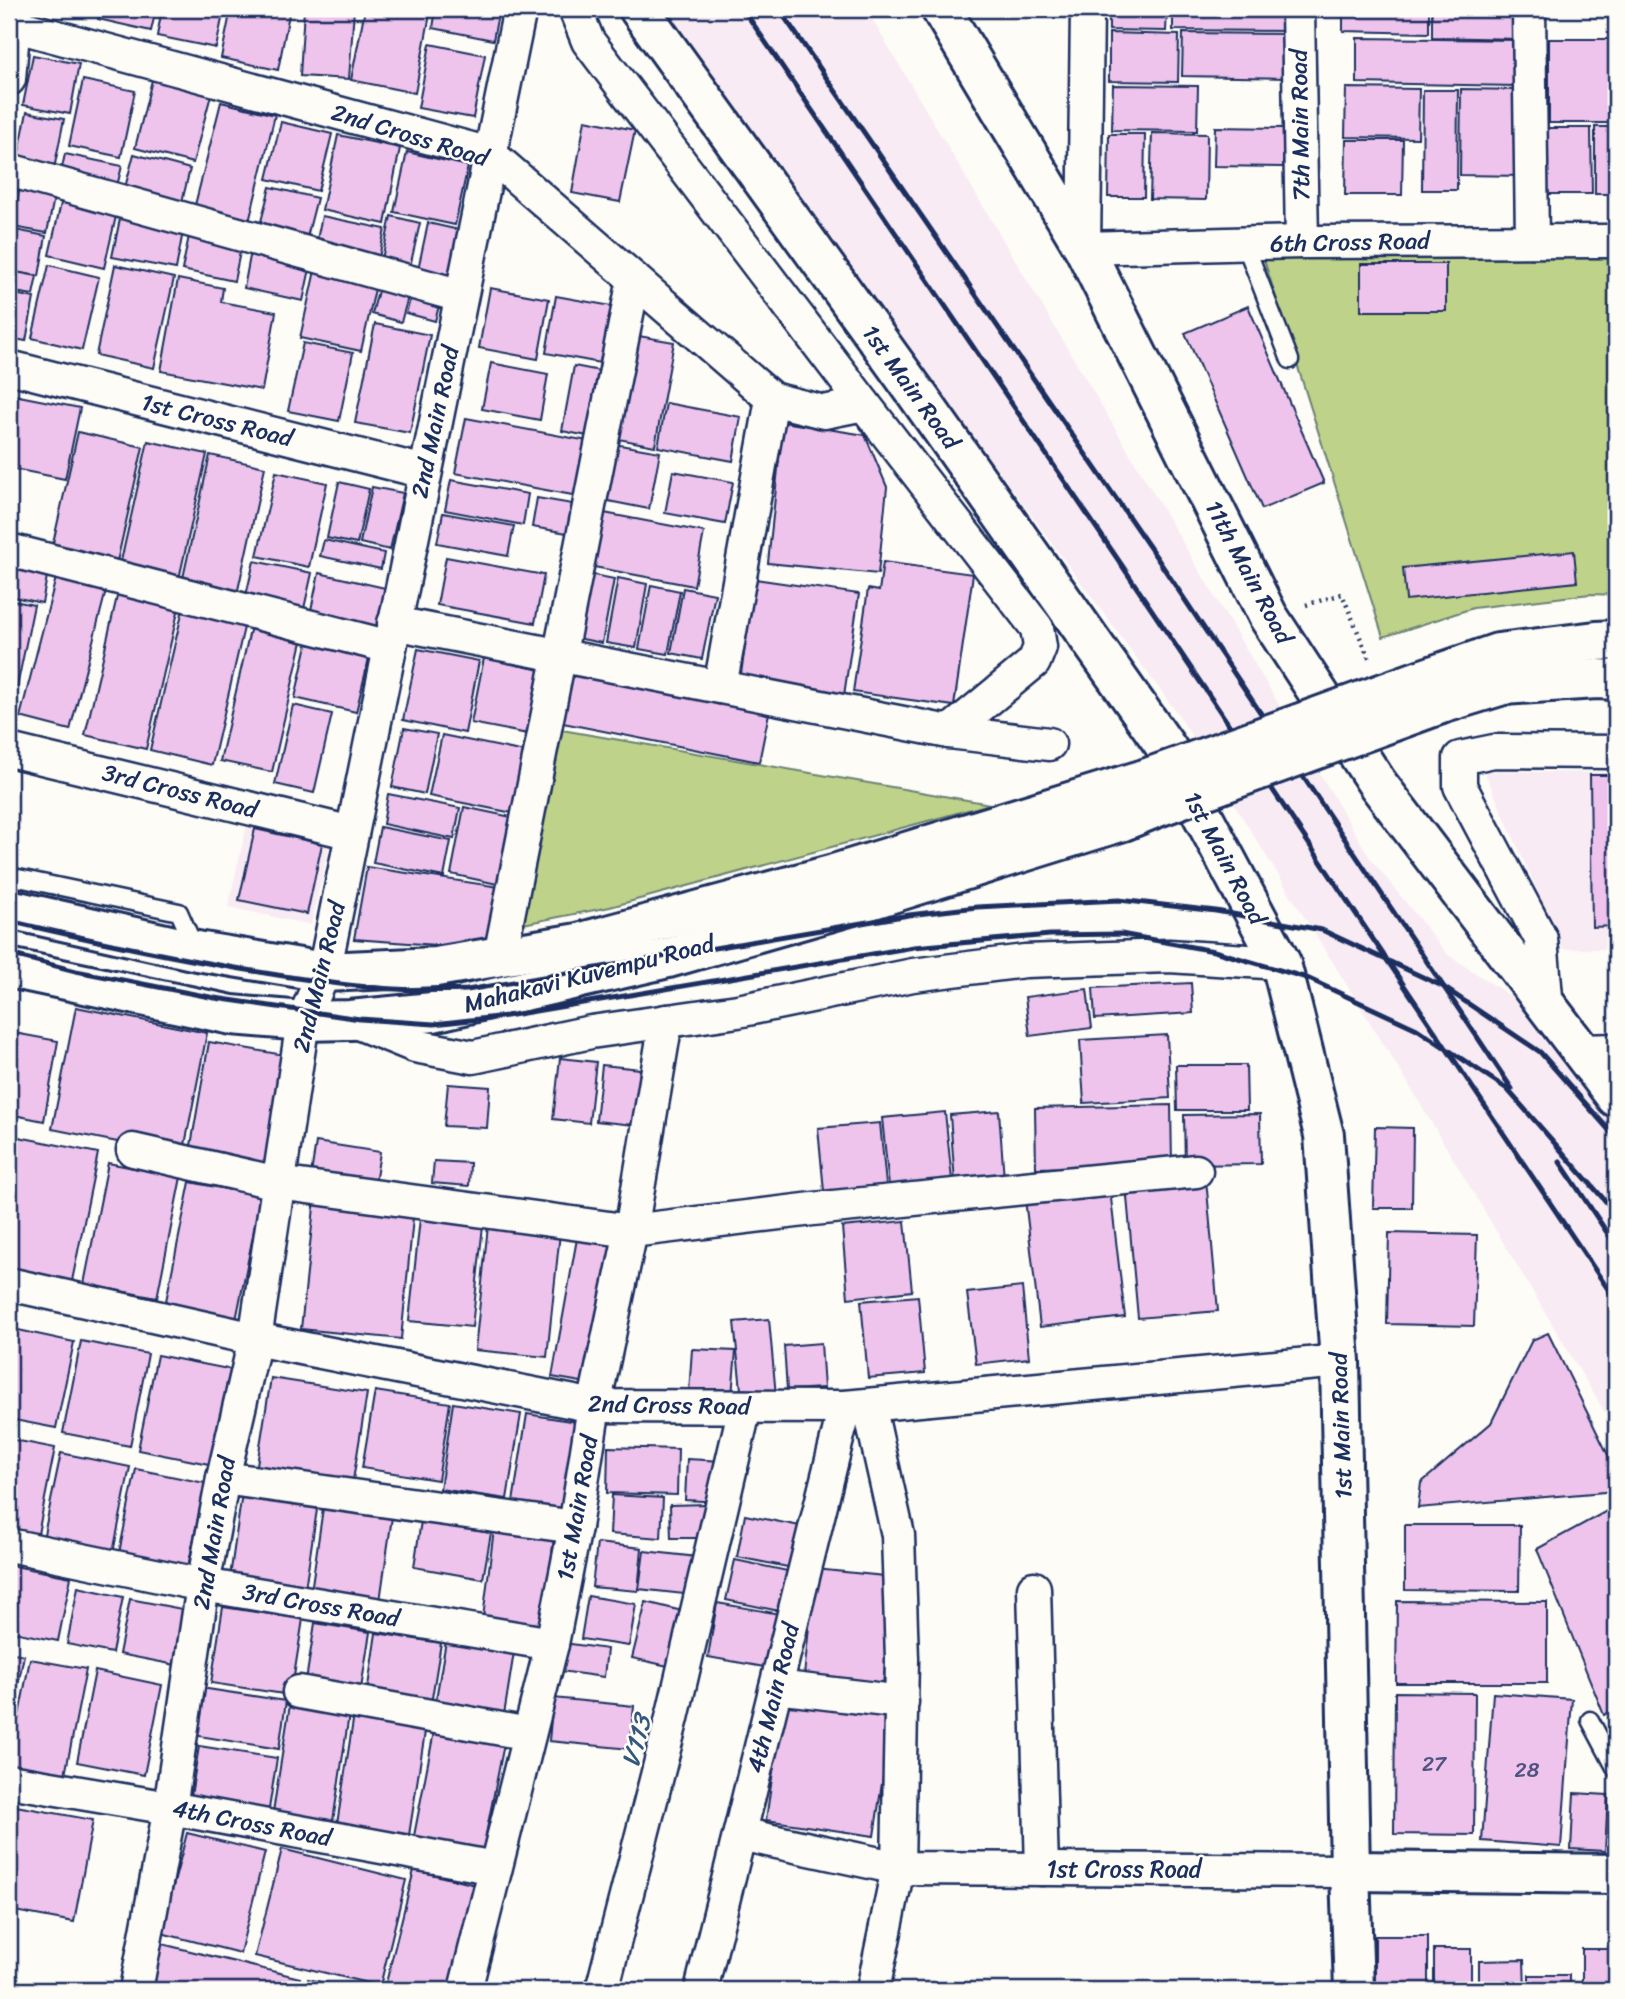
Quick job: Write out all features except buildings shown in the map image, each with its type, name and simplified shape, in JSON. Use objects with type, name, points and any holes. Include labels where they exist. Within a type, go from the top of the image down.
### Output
[{"type":"main road","name":"1st Main Road","points":[[639,9],[916,393],[1168,750],[1281,962],[1324,1135],[1340,1361],[1354,1990]]},
{"type":"main road","name":"11th Main Road","points":[[942,9],[1084,248],[1268,616],[1377,783],[1547,1008],[1598,1050],[1616,1097]]},
{"type":"main road","points":[[1150,794],[1432,692],[1498,653],[1596,640],[1616,640]]},
{"type":"main road","points":[[1432,692],[1503,685],[1616,680]]},
{"type":"main road","name":"Mahakavi Kuvempu Road","points":[[9,909],[197,951],[324,972],[436,967],[578,943],[834,874],[1150,794]]},
{"type":"main road","name":"Mahakavi Kuvempu Road","points":[[9,968],[232,1015],[303,1021],[350,1020],[433,1012],[668,958],[863,902],[1123,821],[1150,794]]},
{"type":"main road","points":[[1350,1871],[1616,1874]]},
{"type":"street","name":"2nd Main Road","points":[[136,1990],[170,1808],[203,1585],[223,1478],[255,1339],[303,1021],[324,972],[520,9]]},
{"type":"street","points":[[575,9],[588,41],[1037,628],[1041,647],[1034,662],[949,732]]},
{"type":"street","points":[[1084,248],[1087,9]]},
{"type":"street","name":"7th Main Road","points":[[1298,9],[1302,242]]},
{"type":"street","points":[[1529,9],[1532,241]]},
{"type":"street","name":"2nd Cross Road","points":[[14,17],[490,154],[772,399],[824,412],[864,404]]},
{"type":"street","points":[[9,79],[14,17]]},
{"type":"street","points":[[9,170],[461,296]]},
{"type":"street","name":"6th Cross Road","points":[[1084,248],[1302,242],[1616,241]]},
{"type":"street","points":[[500,956],[634,279]]},
{"type":"street","name":"1st Cross Road","points":[[9,367],[425,472]]},
{"type":"street","points":[[720,687],[772,399]]},
{"type":"street","points":[[9,550],[392,635],[558,656],[949,732],[1049,744]]},
{"type":"street","name":"3rd Cross Road","points":[[9,750],[352,833]]},
{"type":"street","points":[[1547,1008],[1541,939],[1460,786],[1460,758],[1494,751],[1616,751]]},
{"type":"street","points":[[350,1020],[415,1046],[473,1057],[591,1032],[738,1011],[913,975],[1025,961],[1169,956],[1281,962]]},
{"type":"street","name":"1st Main Road","points":[[465,1990],[552,1644],[575,1527],[594,1406],[631,1231],[666,1021]]},
{"type":"street","points":[[133,1150],[278,1183],[631,1231],[813,1209],[1196,1171]]},
{"type":"street","name":"2nd Cross Road","points":[[9,1283],[255,1339],[594,1406],[857,1406],[1340,1361]]},
{"type":"street","points":[[857,1406],[898,1535],[902,1702],[898,1868],[873,1990]]},
{"type":"street","name":"4th Main Road","points":[[701,1990],[776,1687],[857,1406]]},
{"type":"street","points":[[602,1990],[671,1718],[745,1407]]},
{"type":"street","points":[[223,1478],[575,1527]]},
{"type":"street","name":"3rd Cross Road","points":[[9,1545],[203,1585],[552,1644]]},
{"type":"street","points":[[1034,1588],[1042,1869]]},
{"type":"street","points":[[776,1687],[902,1702]]},
{"type":"street","points":[[299,1692],[529,1734]]},
{"type":"street","name":"4th Cross Road","points":[[9,1781],[495,1868]]},
{"type":"street","name":"1st Cross Road","points":[[740,1835],[898,1868],[1350,1871]]},
{"type":"lane","points":[[1245,244],[1290,360]]},
{"type":"lane","points":[[9,876],[179,912],[197,951]]},
{"type":"lane","points":[[1590,1720],[1616,1769]]},
{"type":"path","points":[[1268,616],[1342,594],[1371,663]]},
{"type":"shaded area","points":[[658,9],[866,9],[1370,858],[1448,955],[1553,1024],[1616,1127],[1616,1431],[1406,1080],[1178,714]]},
{"type":"shaded area","points":[[1484,771],[1616,773],[1616,949],[1563,949]]},
{"type":"shaded area","points":[[248,820],[331,838],[311,925],[228,907]]},
{"type":"green space","points":[[1261,250],[1616,251],[1616,595],[1590,594],[1473,608],[1383,637]]},
{"type":"green space","points":[[556,729],[990,804],[610,907],[523,924]]},
{"type":"railway","points":[[743,9],[1121,564],[1616,1301]]},
{"type":"railway","points":[[779,9],[1157,558],[1512,1089]]},
{"type":"railway","points":[[9,921],[265,973],[366,987],[442,991],[467,990],[909,915],[977,907],[1119,900],[1216,911],[1322,930],[1442,986],[1540,1052],[1616,1138]]},
{"type":"railway","points":[[9,954],[76,971],[215,998],[360,1019],[434,1024],[506,1016],[914,947],[1050,935],[1121,934],[1214,951],[1307,978],[1417,1029],[1507,1089],[1616,1213]]},
{"type":"railway","points":[[1560,1162],[1616,1246]]},
{"type":"water label","name":"V113","points":[[636,1741]]}]
